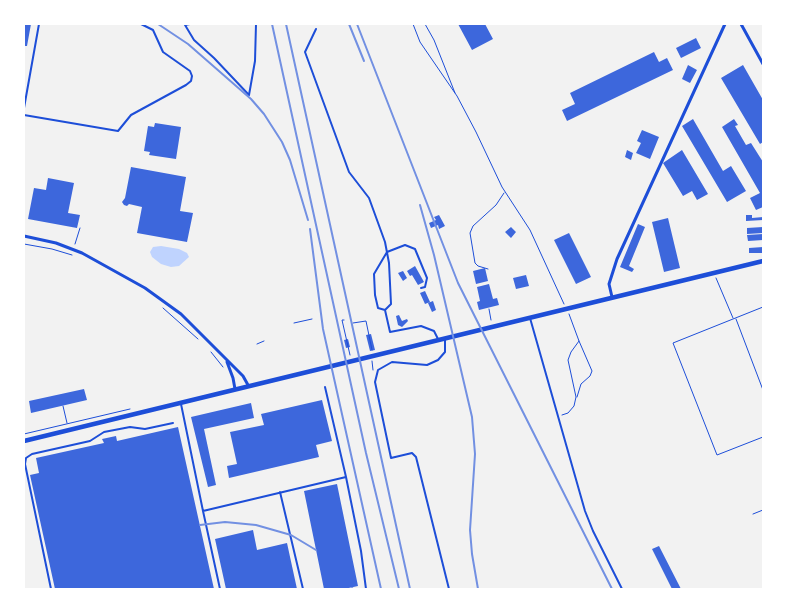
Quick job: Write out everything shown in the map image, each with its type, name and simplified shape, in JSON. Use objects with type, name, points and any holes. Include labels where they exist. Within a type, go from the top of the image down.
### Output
[{"type":"main road","points":[[24,441],[763,261]]},
{"type":"street","points":[[612,297],[609,284],[617,259],[725,24]]},
{"type":"street","points":[[741,24],[763,64]]},
{"type":"street","points":[[24,236],[74,249],[132,280],[181,314],[245,378],[248,385]]},
{"type":"street","points":[[227,362],[235,389]]},
{"type":"lane","points":[[24,108],[39,24]]},
{"type":"lane","points":[[24,115],[118,131],[130,115],[191,81],[190,70],[163,52],[154,30],[141,24]]},
{"type":"lane","points":[[190,24],[185,25],[194,40],[249,95],[255,61],[256,24]]},
{"type":"lane","points":[[316,29],[305,52],[349,172],[369,198],[385,242],[391,304],[385,310]]},
{"type":"lane","points":[[385,310],[378,308],[374,274],[387,252],[405,245],[415,249],[427,278],[425,287],[421,288]]},
{"type":"lane","points":[[385,310],[390,332],[421,326],[434,331],[442,340],[445,352],[438,360],[427,365],[392,362],[378,370],[375,382],[390,458],[412,453],[416,457],[449,589]]},
{"type":"lane","points":[[530,318],[585,511],[593,532],[622,589]]},
{"type":"lane","points":[[326,387],[361,551],[366,589]]},
{"type":"lane","points":[[180,402],[220,589]]},
{"type":"lane","points":[[51,589],[25,464],[26,458],[32,454],[90,441],[104,432],[130,426],[145,429],[173,423]]},
{"type":"lane","points":[[203,511],[346,477]]},
{"type":"lane","points":[[280,492],[303,589]]},
{"type":"path","points":[[413,24],[420,42],[456,96],[476,132],[505,193],[530,230],[562,299]]},
{"type":"path","points":[[425,24],[434,40],[456,96]]},
{"type":"path","points":[[488,269],[475,263],[470,233],[473,226],[496,205],[505,193]]},
{"type":"path","points":[[74,249],[80,228]]},
{"type":"path","points":[[24,244],[52,249],[78,257]]},
{"type":"path","points":[[716,276],[763,390]]},
{"type":"path","points":[[161,306],[203,344]]},
{"type":"path","points":[[763,307],[673,343],[718,455],[763,438]]},
{"type":"path","points":[[489,309],[492,321]]},
{"type":"path","points":[[558,417],[568,412],[574,406],[581,384],[590,376],[592,371],[571,318]]},
{"type":"path","points":[[294,323],[312,319]]},
{"type":"path","points":[[344,320],[342,320],[350,356]]},
{"type":"path","points":[[353,323],[366,321],[373,351]]},
{"type":"path","points":[[257,344],[264,341]]},
{"type":"path","points":[[576,397],[568,360],[579,341]]},
{"type":"path","points":[[209,350],[224,369]]},
{"type":"path","points":[[63,406],[67,424]]},
{"type":"path","points":[[24,434],[132,408]]},
{"type":"path","points":[[753,514],[763,510]]},
{"type":"water","points":[[161,246],[179,249],[187,253],[189,257],[179,266],[171,267],[161,264],[152,257],[150,252],[153,247]]},
{"type":"building","points":[[24,24],[31,24],[27,46],[24,46]]},
{"type":"building","points":[[458,24],[485,24],[493,39],[472,50]]},
{"type":"building","points":[[696,38],[701,48],[681,58],[676,48]]},
{"type":"building","points":[[654,52],[659,62],[667,58],[673,70],[567,121],[562,110],[575,104],[570,93]]},
{"type":"building","points":[[688,65],[697,70],[690,83],[682,79]]},
{"type":"building","points":[[743,65],[763,100],[763,142],[760,144],[721,78]]},
{"type":"building","points":[[693,119],[723,171],[731,166],[746,191],[727,202],[682,126]]},
{"type":"building","points":[[734,119],[738,125],[735,126],[746,145],[751,143],[763,162],[763,207],[756,210],[750,198],[760,193],[722,127]]},
{"type":"building","points":[[155,123],[181,127],[176,159],[149,155],[150,152],[144,151],[148,126],[154,127]]},
{"type":"building","points":[[642,130],[659,137],[650,159],[636,153],[641,143],[637,141]]},
{"type":"building","points":[[627,150],[633,153],[631,160],[625,157]]},
{"type":"building","points":[[682,150],[708,194],[697,200],[692,191],[683,196],[663,163]]},
{"type":"building","points":[[131,167],[186,177],[180,211],[193,213],[187,242],[137,233],[142,207],[129,204],[127,206],[122,202],[125,198]]},
{"type":"building","points":[[48,178],[74,183],[68,213],[80,215],[77,228],[28,219],[34,188],[46,190]]},
{"type":"building","points":[[439,215],[445,226],[439,229],[438,225],[431,228],[429,223],[436,220],[434,217]]},
{"type":"building","points":[[746,215],[752,215],[752,218],[763,217],[763,220],[746,221]]},
{"type":"building","points":[[668,218],[680,268],[664,272],[652,222]]},
{"type":"building","points":[[638,224],[645,227],[629,266],[634,269],[632,272],[620,267]]},
{"type":"building","points":[[511,227],[516,232],[511,238],[505,232]]},
{"type":"building","points":[[763,227],[763,233],[747,234],[747,228]]},
{"type":"building","points":[[569,233],[591,277],[576,284],[554,240]]},
{"type":"building","points":[[763,234],[763,240],[748,241],[747,235]]},
{"type":"building","points":[[763,247],[763,253],[749,253],[749,248]]},
{"type":"building","points":[[415,266],[424,282],[418,285],[407,271]]},
{"type":"building","points":[[485,268],[488,281],[476,284],[473,271]]},
{"type":"building","points":[[403,271],[407,278],[403,281],[398,273]]},
{"type":"building","points":[[526,275],[529,286],[516,289],[513,278]]},
{"type":"building","points":[[489,284],[493,299],[497,298],[499,305],[479,310],[477,302],[480,301],[477,287]]},
{"type":"building","points":[[425,291],[430,302],[425,304],[420,293]]},
{"type":"building","points":[[433,301],[436,310],[432,312],[428,303]]},
{"type":"building","points":[[399,315],[402,321],[407,319],[408,321],[402,327],[398,325],[396,316]]},
{"type":"building","points":[[371,334],[375,350],[370,351],[366,335]]},
{"type":"building","points":[[348,339],[350,347],[346,348],[344,340]]},
{"type":"building","points":[[84,389],[87,400],[31,413],[29,401]]},
{"type":"building","points":[[322,400],[332,441],[316,445],[319,457],[229,478],[227,466],[237,464],[230,432],[264,425],[261,414]]},
{"type":"building","points":[[251,403],[254,418],[204,429],[216,485],[208,487],[191,417]]},
{"type":"building","points":[[178,427],[214,589],[55,589],[30,475],[39,473],[36,458],[104,443],[102,439],[116,436],[117,441]]},
{"type":"building","points":[[337,484],[358,586],[344,589],[324,589],[304,491]]},
{"type":"building","points":[[253,530],[257,550],[287,543],[297,589],[226,589],[215,539]]},
{"type":"building","points":[[659,546],[681,589],[672,589],[652,549]]},
{"type":"railway","points":[[158,24],[188,44],[251,99],[264,114],[282,142],[290,160],[308,220]]},
{"type":"railway","points":[[272,24],[366,453],[399,589]]},
{"type":"railway","points":[[286,24],[410,589]]},
{"type":"railway","points":[[349,24],[364,61]]},
{"type":"railway","points":[[357,24],[458,283],[612,589]]},
{"type":"railway","points":[[420,205],[434,255],[472,417],[475,454],[470,530],[478,589]]},
{"type":"railway","points":[[310,229],[323,329],[381,589]]},
{"type":"railway","points":[[200,525],[225,522],[256,525],[291,535],[316,550]]}]
